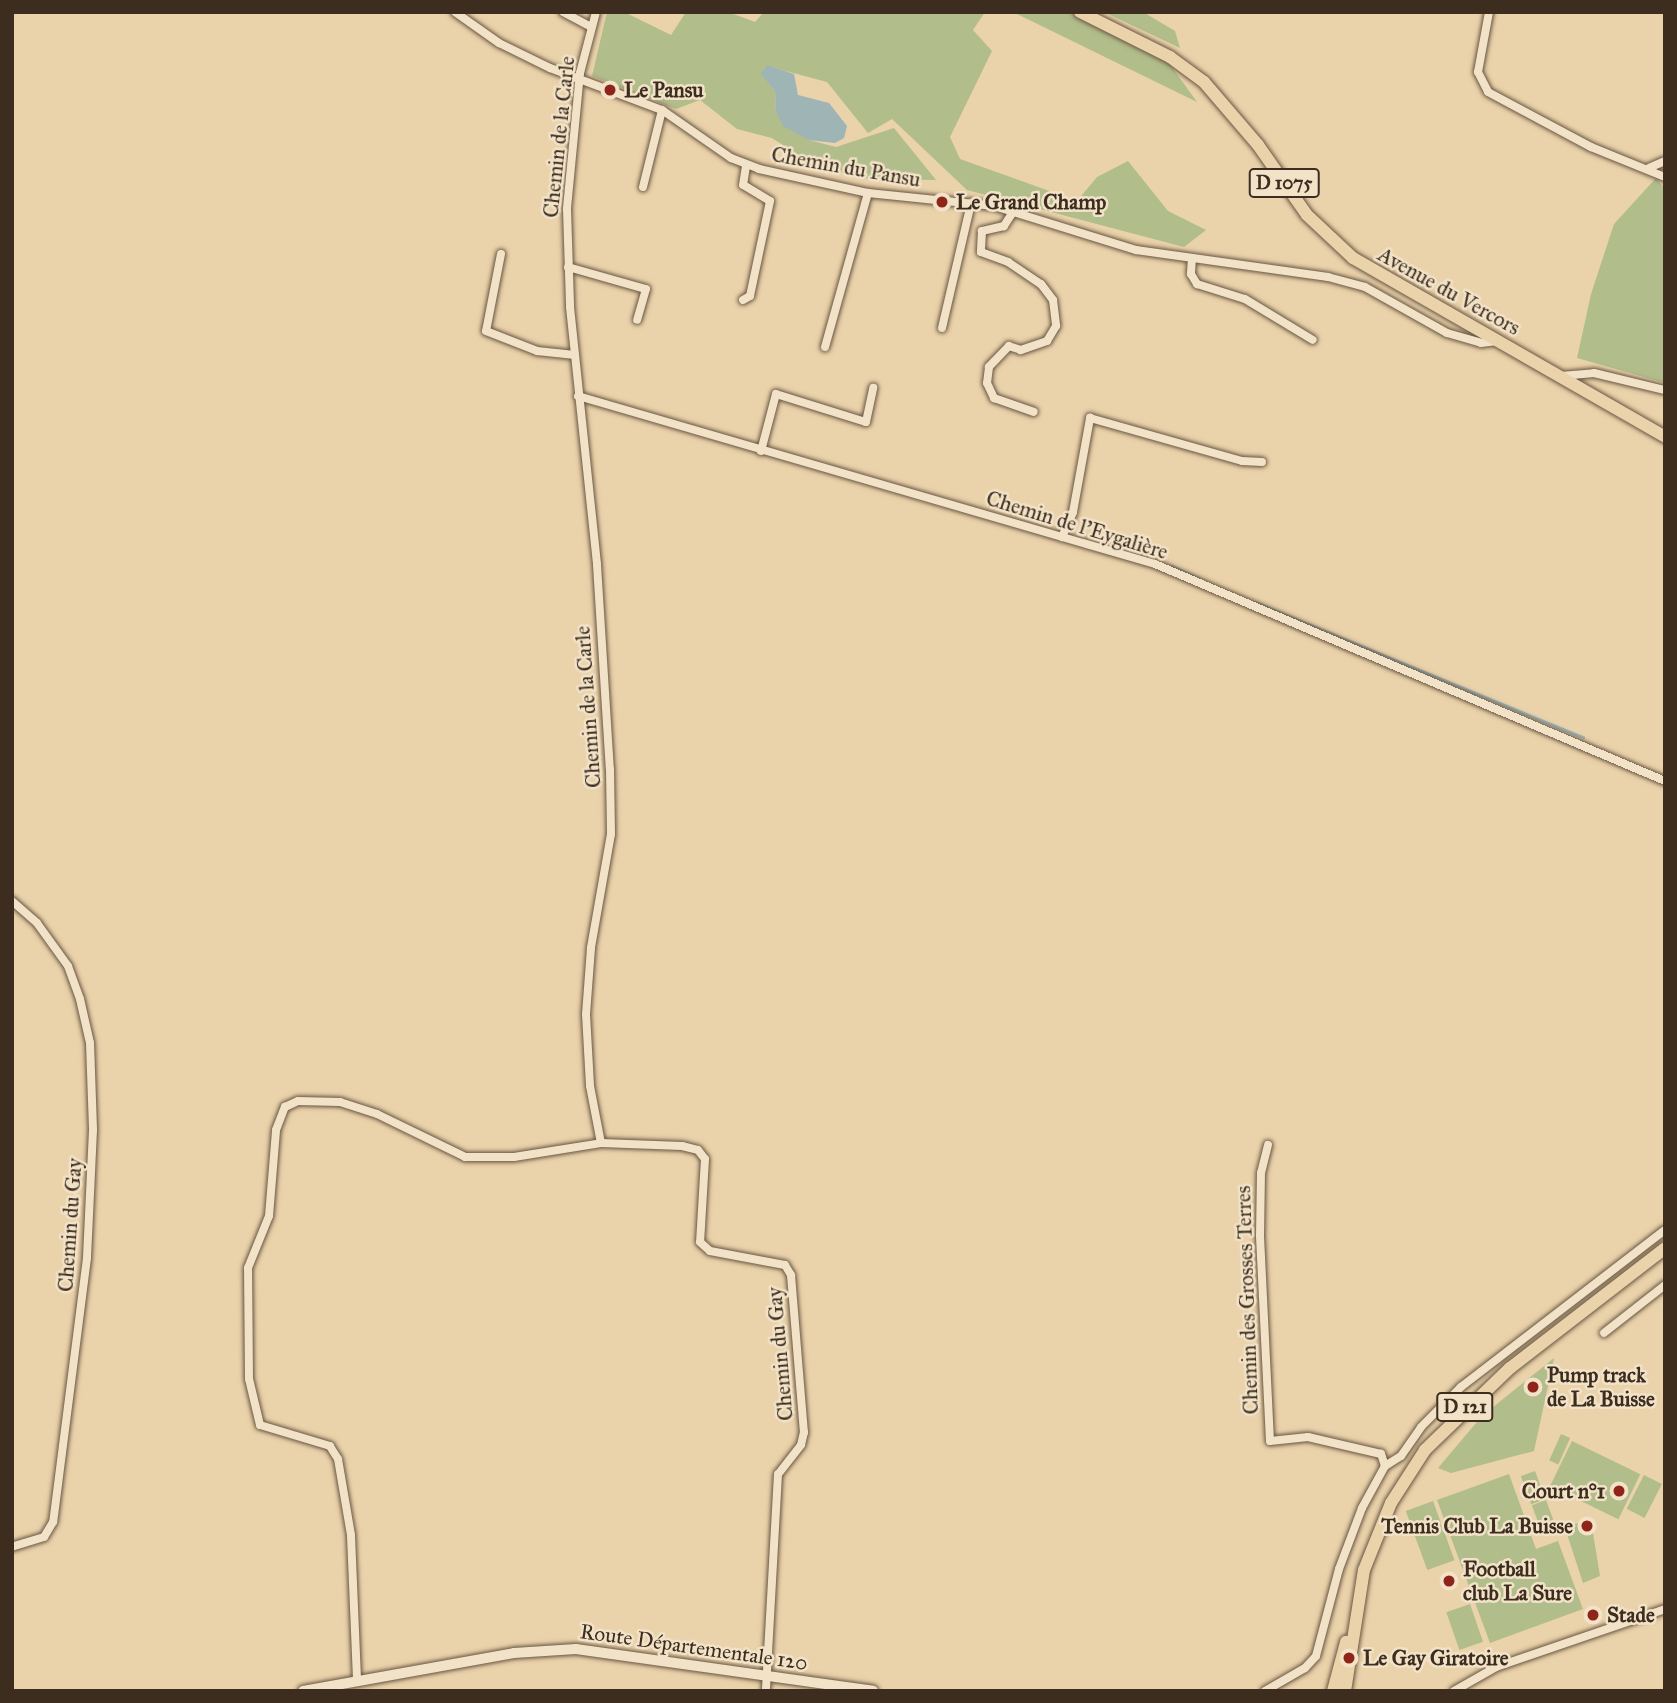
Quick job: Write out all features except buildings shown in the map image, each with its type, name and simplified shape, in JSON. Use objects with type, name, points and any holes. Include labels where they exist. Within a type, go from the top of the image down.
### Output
[{"type":"main road","name":"Avenue du Vercors","points":[[1080,12],[1171,57],[1204,82],[1258,145],[1307,215],[1353,258],[1389,282],[1559,376]]},
{"type":"main road","name":"D 1075","points":[[1559,376],[1665,437]]},
{"type":"main road","name":"D 121","points":[[1333,1691],[1374,1541],[1391,1503],[1425,1450],[1510,1368],[1665,1248]]},
{"type":"main road","name":"D 121","points":[[1345,1691],[1352,1629]]},
{"type":"street","name":"Chemin du Pansu","points":[[455,12],[499,43],[580,81],[662,110],[746,165],[868,193],[971,204],[1013,212],[1136,250],[1328,276],[1365,287],[1447,333],[1481,343],[1500,341]]},
{"type":"street","points":[[563,12],[590,27]]},
{"type":"street","name":"Chemin de la Carle","points":[[596,12],[590,27],[580,81],[567,209],[568,267],[578,396],[597,565],[610,769],[610,843],[590,948],[586,1014],[590,1086],[601,1143]]},
{"type":"street","points":[[1489,12],[1478,72],[1488,92],[1591,147],[1649,168],[1665,177]]},
{"type":"street","points":[[643,187],[662,110]]},
{"type":"street","points":[[1649,168],[1665,161]]},
{"type":"street","points":[[743,300],[750,296],[770,201],[743,185],[746,165]]},
{"type":"street","points":[[825,346],[868,193]]},
{"type":"street","points":[[942,328],[971,204]]},
{"type":"street","points":[[1013,212],[1004,226],[982,231],[981,253],[1008,262],[1041,284],[1053,300],[1057,317],[1047,341],[1021,350],[1009,346],[989,367],[987,383],[994,398],[1034,412]]},
{"type":"street","points":[[501,254],[486,331],[537,351],[575,355]]},
{"type":"street","points":[[1192,258],[1191,274],[1198,284],[1245,299],[1313,340]]},
{"type":"street","points":[[568,267],[646,289],[636,320]]},
{"type":"street","points":[[1559,376],[1594,373],[1665,390]]},
{"type":"street","points":[[761,451],[776,394],[866,422],[873,388]]},
{"type":"street","name":"Chemin de l'Eygalière","points":[[578,396],[1155,564],[1665,781]]},
{"type":"street","points":[[1062,537],[1073,512],[1090,418],[1242,461],[1262,462]]},
{"type":"street","name":"Chemin du Gay","points":[[12,901],[37,922],[68,966],[80,999],[90,1043],[93,1130],[87,1258],[53,1522],[44,1537],[12,1547]]},
{"type":"street","name":"Chemin du Gay","points":[[357,1679],[351,1535],[338,1458],[330,1446],[260,1425],[249,1379],[248,1268],[269,1216],[276,1129],[285,1107],[298,1101],[340,1102],[377,1114],[465,1157],[514,1157],[601,1143],[698,1150],[705,1159],[699,1242],[710,1251],[789,1270],[804,1432],[801,1445],[778,1474],[767,1676]]},
{"type":"street","name":"Chemin des Grosses Terres","points":[[1268,1145],[1261,1173],[1259,1236],[1269,1441],[1308,1437],[1381,1454],[1385,1466]]},
{"type":"street","points":[[1265,1691],[1316,1656],[1346,1550],[1362,1508],[1385,1466],[1401,1457],[1421,1427],[1461,1387],[1665,1230]]},
{"type":"street","points":[[1604,1333],[1665,1285]]},
{"type":"street","points":[[1454,1691],[1496,1667],[1665,1609]]},
{"type":"street","name":"Route Départementale 120","points":[[303,1691],[357,1679],[514,1653],[576,1649],[873,1691]]},
{"type":"street","points":[[766,1691],[767,1676]]},
{"type":"green space","points":[[607,12],[624,12],[671,35],[686,12],[728,12],[755,22],[764,12],[985,12],[973,30],[992,51],[950,137],[960,159],[1077,201],[1097,177],[1128,161],[1168,211],[1206,230],[1184,247],[967,190],[892,119],[868,133],[827,82],[767,66],[762,74],[775,91],[776,111],[809,140],[836,147],[894,128],[936,180],[868,179],[815,166],[772,138],[737,129],[700,100],[676,109],[592,76]]},
{"type":"green space","points":[[1013,12],[1069,12],[1103,28],[1169,63],[1197,102]]},
{"type":"green space","points":[[1104,12],[1143,12],[1175,31],[1180,48]]},
{"type":"green space","points":[[1656,178],[1665,189],[1665,383],[1577,358],[1591,294],[1614,224]]},
{"type":"green space","name":"Pump track de La Buisse","points":[[1554,1358],[1534,1451],[1451,1473],[1438,1468],[1482,1416]]},
{"type":"green space","points":[[1561,1434],[1570,1438],[1558,1465],[1549,1460]]},
{"type":"green space","points":[[1572,1441],[1640,1474],[1618,1519],[1550,1486]]},
{"type":"green space","points":[[1535,1471],[1545,1499],[1531,1504],[1521,1476]]},
{"type":"green space","points":[[1509,1474],[1536,1549],[1558,1541],[1583,1609],[1490,1643],[1437,1500]]},
{"type":"green space","points":[[1644,1475],[1662,1484],[1645,1518],[1627,1509]]},
{"type":"green space","points":[[1546,1500],[1556,1527],[1542,1532],[1532,1505]]},
{"type":"green space","points":[[1433,1501],[1455,1560],[1427,1570],[1406,1511]]},
{"type":"green space","points":[[1582,1523],[1584,1533],[1593,1533],[1600,1576],[1583,1583],[1564,1525]]},
{"type":"green space","points":[[1470,1604],[1483,1642],[1459,1650],[1446,1612]]},
{"type":"shaded area","points":[[767,65],[794,74],[798,95],[829,103],[847,126],[844,138],[835,143],[809,140],[783,126],[776,111],[775,91],[761,74]]},
{"type":"waterway","points":[[1172,566],[1198,578]]},
{"type":"waterway","points":[[1255,602],[1583,737]]},
{"type":"place","name":"Le Pansu","points":[[610,90]]},
{"type":"place","name":"Le Grand Champ","points":[[942,202]]},
{"type":"place","name":"Pump track de La Buisse","points":[[1533,1387]]},
{"type":"place","name":"Court n°1","points":[[1619,1491]]},
{"type":"place","name":"Tennis Club La Buisse","points":[[1587,1526]]},
{"type":"place","name":"Football club La Sure","points":[[1449,1581]]},
{"type":"place","name":"Stade","points":[[1593,1615]]},
{"type":"place","name":"Le Gay Giratoire","points":[[1349,1658]]}]
